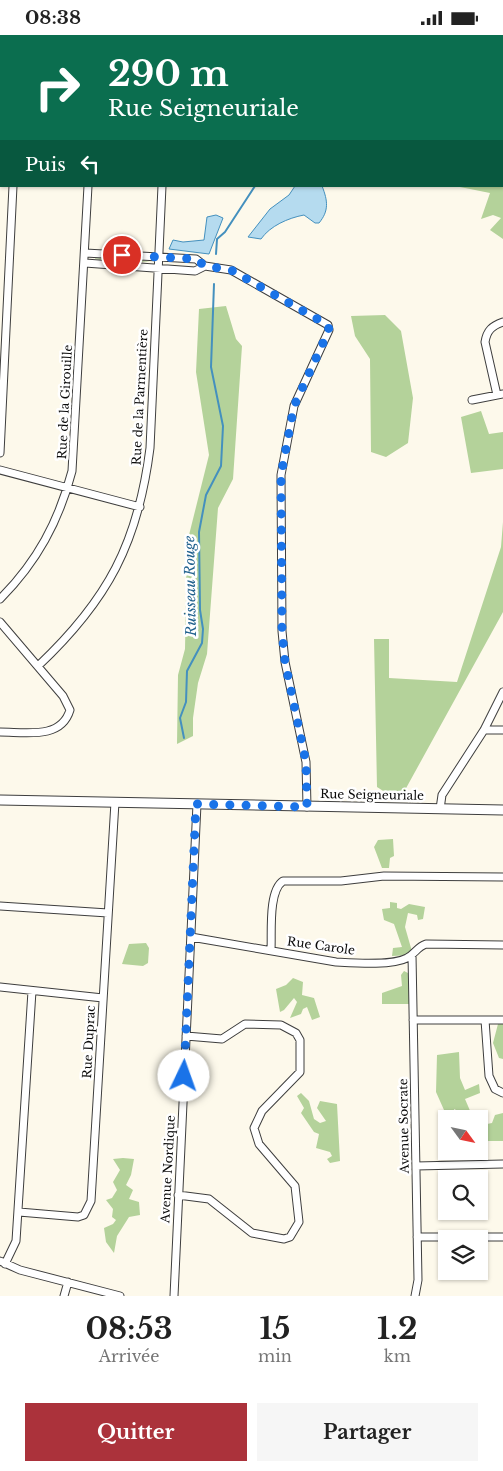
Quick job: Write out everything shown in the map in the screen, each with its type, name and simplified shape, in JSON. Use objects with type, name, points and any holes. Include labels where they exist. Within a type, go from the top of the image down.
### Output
[{"type":"street","points":[[0,453],[13,187]]},
{"type":"street","name":"Rue de la Girouille","points":[[0,599],[23,575],[46,541],[67,487],[75,445],[88,187]]},
{"type":"street","name":"Rue de la Parmentière","points":[[38,666],[82,621],[104,591],[127,546],[140,507],[150,448],[162,187]]},
{"type":"street","points":[[85,253],[196,259],[205,266],[231,270],[328,325],[329,330],[294,406],[281,475],[282,631],[285,662],[306,762],[307,807]]},
{"type":"street","points":[[85,263],[195,271],[205,266]]},
{"type":"street","points":[[472,400],[500,395],[485,342],[486,334],[490,329],[503,322]]},
{"type":"street","points":[[0,470],[140,507]]},
{"type":"street","points":[[0,622],[69,704],[67,718],[55,729],[44,732],[0,732]]},
{"type":"street","points":[[440,809],[442,795],[484,730],[503,692]]},
{"type":"street","points":[[484,730],[503,730]]},
{"type":"street","name":"Rue Seigneuriale","points":[[0,800],[503,810]]},
{"type":"street","name":"Rue Duprac","points":[[19,1212],[78,1217],[87,1210],[91,1201],[115,802]]},
{"type":"street","name":"Avenue Nordique","points":[[174,1296],[196,804]]},
{"type":"street","points":[[271,950],[273,898],[277,885],[283,881],[341,881],[384,877],[503,877]]},
{"type":"street","points":[[0,906],[108,913]]},
{"type":"street","name":"Rue Carole","points":[[191,937],[336,962],[356,963],[399,961],[412,955],[420,946],[426,944],[503,945]]},
{"type":"street","name":"Avenue Socrate","points":[[412,955],[418,1280],[415,1296]]},
{"type":"street","points":[[0,987],[102,998]]},
{"type":"street","points":[[32,991],[16,1241],[2,1262],[94,1291],[120,1296]]},
{"type":"street","points":[[414,1020],[503,1020]]},
{"type":"street","points":[[485,1020],[489,1076],[495,1089],[503,1093]]},
{"type":"street","points":[[178,1195],[209,1199],[246,1230],[259,1235],[284,1239],[294,1234],[299,1223],[295,1186],[259,1144],[254,1128],[262,1111],[300,1072],[300,1040],[296,1033],[281,1025],[253,1023],[245,1024],[222,1039],[186,1036]]},
{"type":"street","points":[[416,1166],[503,1163]]},
{"type":"street","points":[[417,1237],[503,1237]]},
{"type":"street","points":[[64,1296],[68,1282]]},
{"type":"green space","points":[[460,187],[503,187],[503,239],[490,230],[501,218],[493,215],[481,219],[490,193]]},
{"type":"green space","points":[[95,257],[136,258],[150,262],[108,262],[95,259]]},
{"type":"green space","points":[[226,306],[236,339],[242,346],[233,479],[218,508],[207,654],[198,683],[193,718],[193,736],[177,744],[178,675],[185,649],[187,543],[209,455],[196,372],[199,309]]},
{"type":"green space","points":[[385,315],[401,331],[413,398],[408,443],[386,457],[371,452],[370,359],[355,336],[351,316]]},
{"type":"green space","points":[[481,411],[489,434],[503,432],[503,469],[471,473],[461,417]]},
{"type":"green space","points":[[503,522],[503,612],[399,801],[377,787],[374,639],[389,639],[389,678],[457,682],[501,547]]},
{"type":"green space","points":[[393,839],[394,856],[390,858],[389,868],[382,868],[374,847],[378,840]]},
{"type":"green space","points":[[390,902],[397,903],[397,908],[401,909],[409,904],[425,907],[423,919],[418,920],[417,915],[408,913],[405,927],[413,955],[392,956],[393,948],[402,947],[394,924],[384,920],[382,909],[390,908]]},
{"type":"green space","points":[[146,943],[149,948],[148,963],[143,966],[122,964],[129,944]]},
{"type":"green space","points":[[404,971],[410,974],[411,1004],[382,1004],[382,993],[402,986],[401,975]]},
{"type":"green space","points":[[293,978],[303,982],[302,995],[314,998],[320,1017],[312,1020],[307,1007],[303,1009],[301,1014],[290,1018],[297,1002],[294,998],[280,1012],[276,989],[286,985]]},
{"type":"green space","points":[[498,1024],[503,1024],[503,1059],[499,1058],[493,1043]]},
{"type":"green space","points":[[459,1052],[460,1078],[465,1090],[479,1084],[480,1093],[465,1099],[470,1110],[444,1110],[436,1092],[437,1055]]},
{"type":"green space","points":[[301,1093],[309,1101],[314,1119],[320,1123],[326,1121],[317,1108],[320,1101],[337,1104],[340,1161],[330,1163],[327,1159],[332,1156],[330,1152],[316,1148],[319,1134],[314,1132],[301,1113],[304,1108],[297,1096]]},
{"type":"green space","points":[[503,1113],[503,1141],[488,1141],[488,1124],[492,1123],[495,1115]]},
{"type":"green space","points":[[113,1159],[134,1159],[131,1175],[126,1185],[133,1190],[129,1199],[139,1202],[140,1215],[129,1217],[117,1236],[114,1253],[106,1242],[104,1228],[113,1224],[116,1220],[112,1217],[113,1209],[106,1200],[112,1198],[117,1190],[113,1182],[120,1170]]},
{"type":"water","points":[[294,187],[322,187],[326,210],[319,223],[315,223],[304,215],[280,223],[269,230],[261,239],[248,237],[270,209],[289,195]]},
{"type":"water","points":[[216,215],[223,218],[209,254],[169,249],[173,240],[183,242],[204,240],[207,217]]},
{"type":"waterway","name":"Ruisseau Rouge","points":[[216,254],[217,239],[225,232],[254,187]]},
{"type":"waterway","name":"Ruisseau Rouge","points":[[184,738],[180,718],[186,702],[187,671],[202,643],[199,532],[206,495],[221,466],[223,426],[211,367],[214,284]]},
{"type":"route","points":[[122,255],[196,259],[205,266],[231,270],[328,325],[329,330],[294,406],[287,435],[281,475],[282,631],[285,662],[306,762],[307,807],[196,804],[184,1076]]}]
